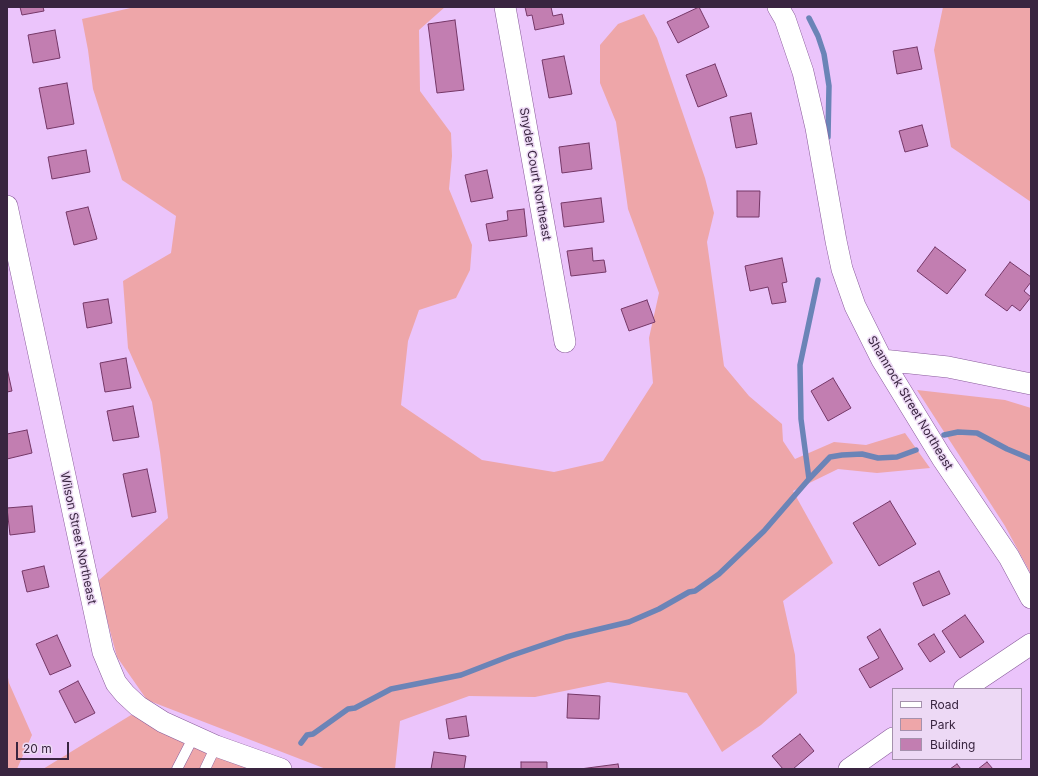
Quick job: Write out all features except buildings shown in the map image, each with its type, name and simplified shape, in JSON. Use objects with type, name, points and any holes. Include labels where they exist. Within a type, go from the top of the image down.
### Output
[{"type":"street","name":"Snyder Court Northeast","points":[[505,7],[565,342]]},
{"type":"street","name":"Shamrock Street Northeast","points":[[778,7],[785,19],[803,72],[816,128],[842,269],[855,306],[882,360],[942,458],[1009,556],[1031,598]]},
{"type":"street","name":"Wilson Street Northeast","points":[[7,206],[102,652],[116,683],[138,706],[163,722],[216,746],[281,769]]},
{"type":"street","points":[[882,360],[948,367],[1031,384]]},
{"type":"street","points":[[965,688],[1031,644]]},
{"type":"street","points":[[849,769],[892,739]]},
{"type":"lane","points":[[177,769],[194,736]]},
{"type":"lane","points":[[205,769],[216,746]]},
{"type":"green space","points":[[135,7],[445,7],[419,30],[420,91],[451,133],[452,156],[449,189],[472,245],[470,270],[456,298],[419,310],[408,341],[401,405],[482,460],[554,472],[603,461],[653,383],[649,338],[659,293],[628,209],[616,122],[600,83],[600,45],[618,24],[644,14],[657,38],[705,178],[714,213],[707,242],[724,366],[749,396],[782,424],[783,441],[795,459],[834,442],[866,445],[905,433],[930,468],[877,473],[838,469],[793,491],[833,563],[783,601],[795,655],[797,693],[761,725],[722,752],[687,693],[608,682],[535,697],[469,696],[400,721],[395,769],[326,769],[147,700],[117,657],[97,582],[168,518],[152,402],[128,348],[123,281],[171,253],[176,216],[122,180],[93,89],[82,19]]},
{"type":"green space","points":[[943,7],[1031,7],[1031,202],[951,147],[934,50]]},
{"type":"green space","points":[[917,390],[1005,400],[1031,408],[1031,574],[1005,526]]},
{"type":"green space","points":[[7,672],[9,683],[32,735],[17,769],[7,769]]},
{"type":"green space","points":[[131,715],[264,769],[43,769]]},
{"type":"waterway","points":[[809,18],[818,36],[824,54],[829,86],[828,137]]},
{"type":"waterway","points":[[301,743],[307,735],[313,734],[348,709],[355,708],[391,689],[461,675],[566,637],[629,622],[659,609],[689,592],[695,591],[719,574],[764,531],[809,479],[801,419],[800,365],[818,280]]},
{"type":"waterway","points":[[944,435],[958,432],[977,433],[1007,449],[1031,459]]},
{"type":"waterway","points":[[809,479],[830,457],[862,454],[878,458],[897,457],[916,450]]}]
